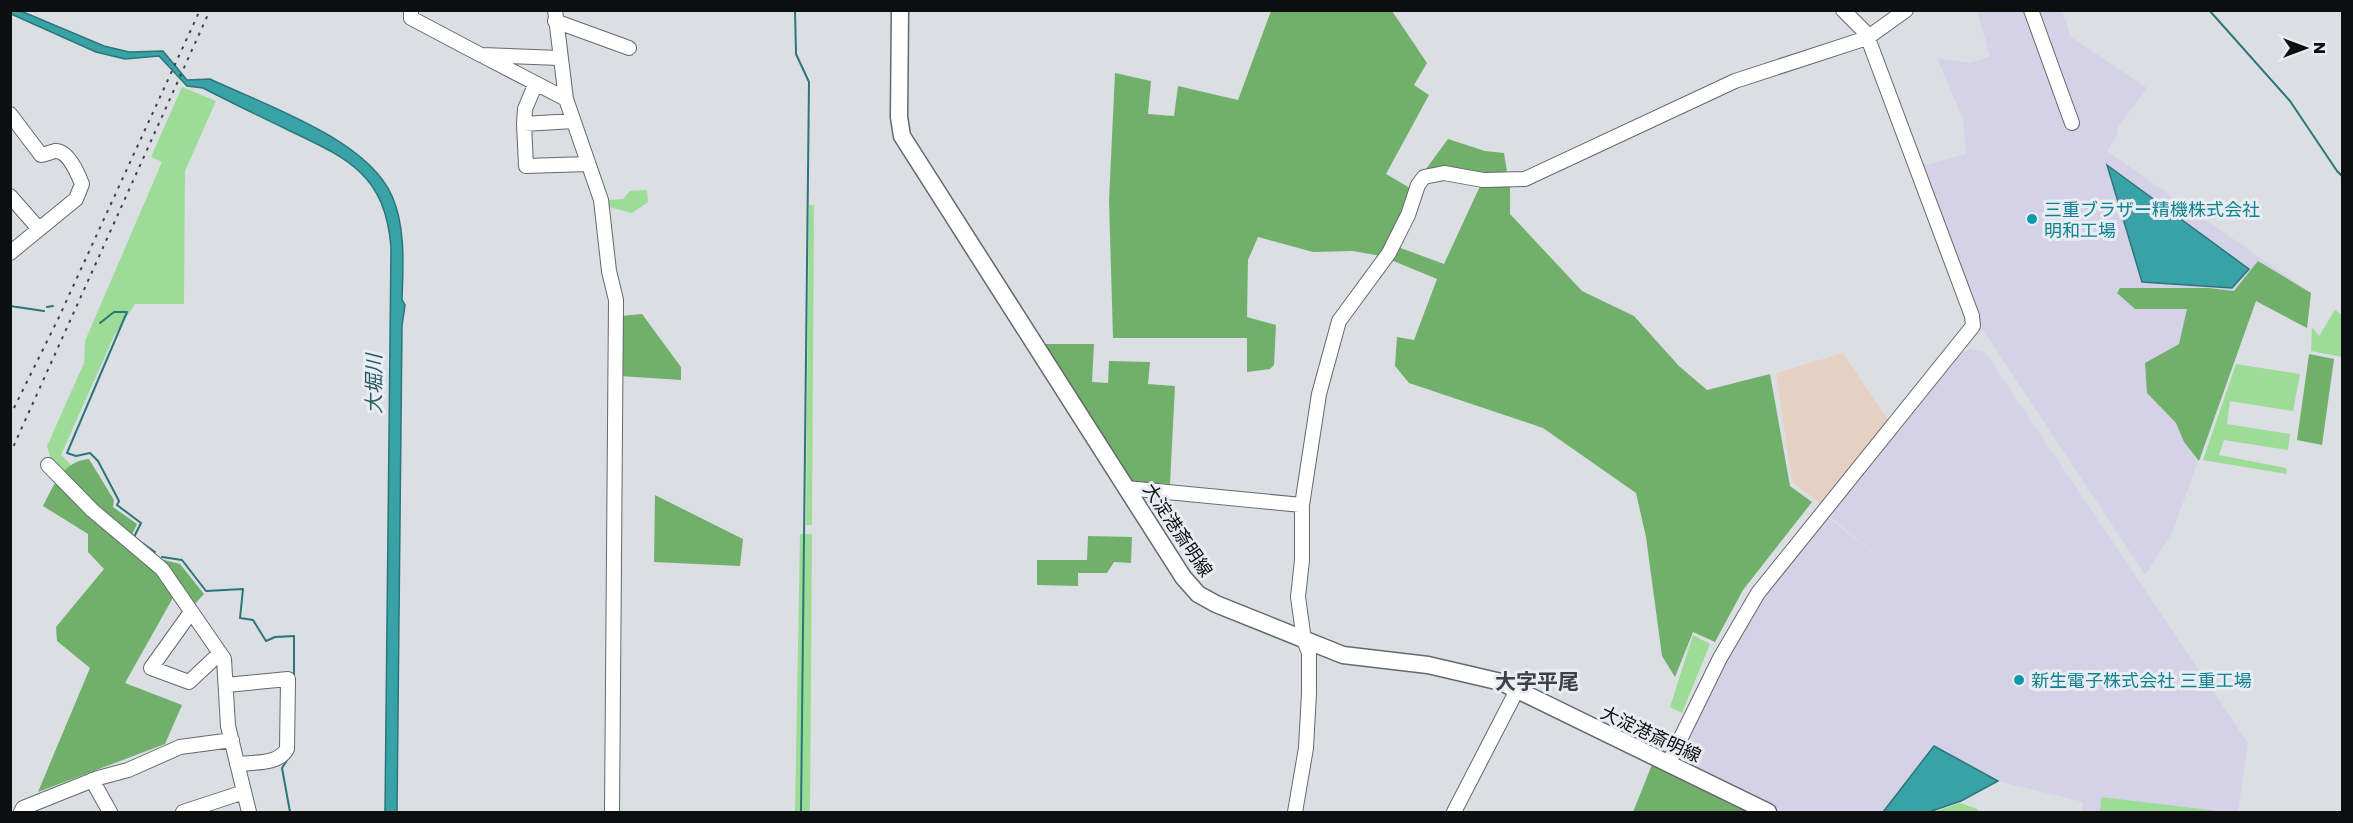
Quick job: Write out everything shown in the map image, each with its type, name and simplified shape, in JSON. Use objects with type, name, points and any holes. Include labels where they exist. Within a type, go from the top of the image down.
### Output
[{"type":"main road","name":"大淀港斎明線","points":[[900,10],[899,117],[902,136],[1183,577],[1198,594],[1343,655],[1428,665],[1501,682],[1669,762],[1768,813]]},
{"type":"street","points":[[411,10],[411,18],[535,85],[566,99]]},
{"type":"street","points":[[1669,762],[1732,637],[1762,586],[1973,326],[1972,316],[1868,38],[1863,29],[1843,10]]},
{"type":"street","points":[[1295,813],[1306,748],[1309,693],[1309,653],[1304,640],[1298,597],[1302,560],[1302,506],[1319,394],[1339,321],[1389,254],[1424,177],[1444,173],[1483,180],[1525,179],[1735,81],[1868,38],[1906,10]]},
{"type":"street","points":[[2031,10],[2072,123]]},
{"type":"street","points":[[612,813],[616,300],[609,271],[601,200],[566,99],[555,16],[629,48]]},
{"type":"street","points":[[481,55],[559,58]]},
{"type":"street","points":[[535,85],[525,110],[526,166],[588,164]]},
{"type":"street","points":[[10,114],[41,155],[56,151],[62,153],[73,165],[82,184],[76,200],[10,253]]},
{"type":"street","points":[[524,124],[573,122]]},
{"type":"street","points":[[10,196],[39,229]]},
{"type":"street","points":[[48,465],[92,510],[162,569],[220,653],[225,665],[228,726],[249,813]]},
{"type":"street","points":[[1126,488],[1302,506]]},
{"type":"street","points":[[191,612],[151,668],[189,682],[220,653]]},
{"type":"street","points":[[226,685],[288,679],[287,749],[283,756],[275,760],[237,764]]},
{"type":"street","points":[[1454,813],[1517,690]]},
{"type":"street","points":[[21,813],[23,808],[92,780],[128,770],[180,747],[232,740]]},
{"type":"street","points":[[92,780],[110,813]]},
{"type":"street","points":[[183,813],[244,792]]},
{"type":"shaded area","points":[[1977,11],[2062,11],[2071,37],[2147,88],[2117,129],[2117,135],[2107,151],[2311,293],[2307,328],[2256,301],[2172,533],[2145,575],[1983,330],[1922,166],[1966,154],[1963,120],[1937,58],[1971,63],[1990,56]]},
{"type":"shaded area","points":[[1969,349],[1985,352],[2248,743],[2238,812],[2082,812],[2083,802],[1998,781],[1929,812],[1784,812],[1682,762],[1678,754],[1748,616],[1827,516],[1896,572],[1828,515],[1960,355]]},
{"type":"shaded area","points":[[1843,353],[1888,420],[1820,503],[1792,482],[1776,373]]},
{"type":"green space","points":[[1271,11],[1392,11],[1427,63],[1414,85],[1429,95],[1386,174],[1410,188],[1402,215],[1381,256],[1353,251],[1313,252],[1258,237],[1248,260],[1247,317],[1276,325],[1274,365],[1270,369],[1247,372],[1247,338],[1113,338],[1109,201],[1115,73],[1151,81],[1148,114],[1174,116],[1178,86],[1238,100]]},
{"type":"green space","points":[[182,87],[216,101],[185,171],[184,304],[135,304],[114,336],[61,455],[71,465],[61,474],[51,460],[47,446],[84,363],[85,341],[162,162],[151,157]]},
{"type":"green space","points":[[1448,139],[1485,151],[1504,153],[1507,171],[1497,177],[1499,185],[1510,186],[1510,214],[1582,291],[1634,316],[1679,366],[1707,390],[1770,374],[1790,486],[1812,502],[1743,590],[1715,642],[1693,632],[1675,677],[1662,656],[1646,537],[1636,493],[1543,428],[1409,383],[1395,366],[1397,337],[1414,340],[1437,279],[1391,260],[1398,247],[1444,264],[1481,184],[1444,167],[1426,169]]},
{"type":"green space","points":[[647,190],[648,202],[632,213],[609,207],[607,200],[623,199],[630,191]]},
{"type":"green space","points":[[809,205],[814,205],[812,525],[806,525]]},
{"type":"green space","points":[[2258,261],[2311,293],[2307,328],[2256,301],[2199,461],[2184,442],[2176,423],[2147,393],[2145,363],[2179,344],[2187,309],[2135,309],[2117,293],[2120,288],[2208,288],[2234,291]]},
{"type":"green space","points":[[2335,310],[2342,315],[2342,357],[2311,351],[2312,327],[2319,336]]},
{"type":"green space","points":[[642,314],[681,367],[681,380],[620,376],[621,316]]},
{"type":"green space","points":[[1039,344],[1094,344],[1092,382],[1108,383],[1109,361],[1150,362],[1148,384],[1175,386],[1170,484],[1128,482]]},
{"type":"green space","points":[[2309,354],[2334,359],[2322,445],[2297,440]]},
{"type":"green space","points":[[2236,364],[2300,374],[2293,411],[2230,401],[2227,424],[2290,434],[2288,450],[2224,440],[2219,455],[2286,468],[2287,474],[2203,460]]},
{"type":"green space","points":[[89,459],[114,500],[113,507],[137,524],[131,537],[160,559],[180,564],[204,594],[193,606],[179,587],[125,683],[182,705],[165,744],[38,792],[90,668],[57,641],[56,627],[104,569],[88,552],[88,534],[43,506],[60,475],[72,464]]},
{"type":"green space","points":[[655,495],[743,539],[740,566],[654,562]]},
{"type":"green space","points":[[800,534],[812,534],[810,812],[795,812]]},
{"type":"green space","points":[[1088,536],[1132,537],[1131,563],[1114,562],[1107,573],[1078,573],[1078,586],[1037,585],[1037,560],[1087,560]]},
{"type":"green space","points":[[1693,635],[1710,644],[1682,713],[1670,707]]},
{"type":"green space","points":[[1653,762],[1756,812],[1633,812]]},
{"type":"green space","points":[[2101,797],[2226,812],[2100,812]]},
{"type":"green space","points":[[1960,803],[1978,809],[1977,812],[1934,812]]},
{"type":"water","points":[[11,10],[21,11],[104,46],[129,52],[163,51],[187,80],[210,79],[285,112],[338,141],[361,157],[379,176],[392,196],[402,234],[402,300],[405,305],[402,326],[397,812],[385,812],[391,247],[381,202],[372,186],[346,161],[311,141],[203,88],[187,86],[159,56],[125,59],[96,52],[11,14]]},
{"type":"water","points":[[2107,165],[2249,269],[2232,288],[2142,282]]},
{"type":"water","points":[[1934,746],[1998,781],[1961,801],[1929,812],[1883,812]]},
{"type":"waterway","points":[[795,10],[796,54],[809,82],[801,812]]},
{"type":"waterway","points":[[2209,10],[2290,101],[2342,176]]},
{"type":"waterway","points":[[10,306],[44,311]]},
{"type":"waterway","points":[[47,307],[53,306]]},
{"type":"waterway","points":[[100,323],[114,312],[127,312],[67,453],[76,456],[90,453],[98,461],[119,501],[117,505],[141,523],[134,537]]},
{"type":"waterway","points":[[138,540],[155,552]]},
{"type":"waterway","points":[[162,557],[182,560],[206,591],[243,589],[240,618],[253,620],[266,641],[275,637],[294,636],[294,680]]},
{"type":"waterway","points":[[293,749],[294,731]]},
{"type":"waterway","points":[[290,812],[282,768],[291,754]]},
{"type":"railway","points":[[10,416],[59,317],[200,10]]},
{"type":"railway","points":[[10,454],[210,10]]},
{"type":"place","name":"三重ブラザー精機株式会社 明和工場","points":[[2032,219]]},
{"type":"place","name":"新生電子株式会社 三重工場","points":[[2019,680]]},
{"type":"district","name":"大字平尾","points":[[1537,681]]},
{"type":"water label","name":"大堀川","points":[[374,384]]}]
